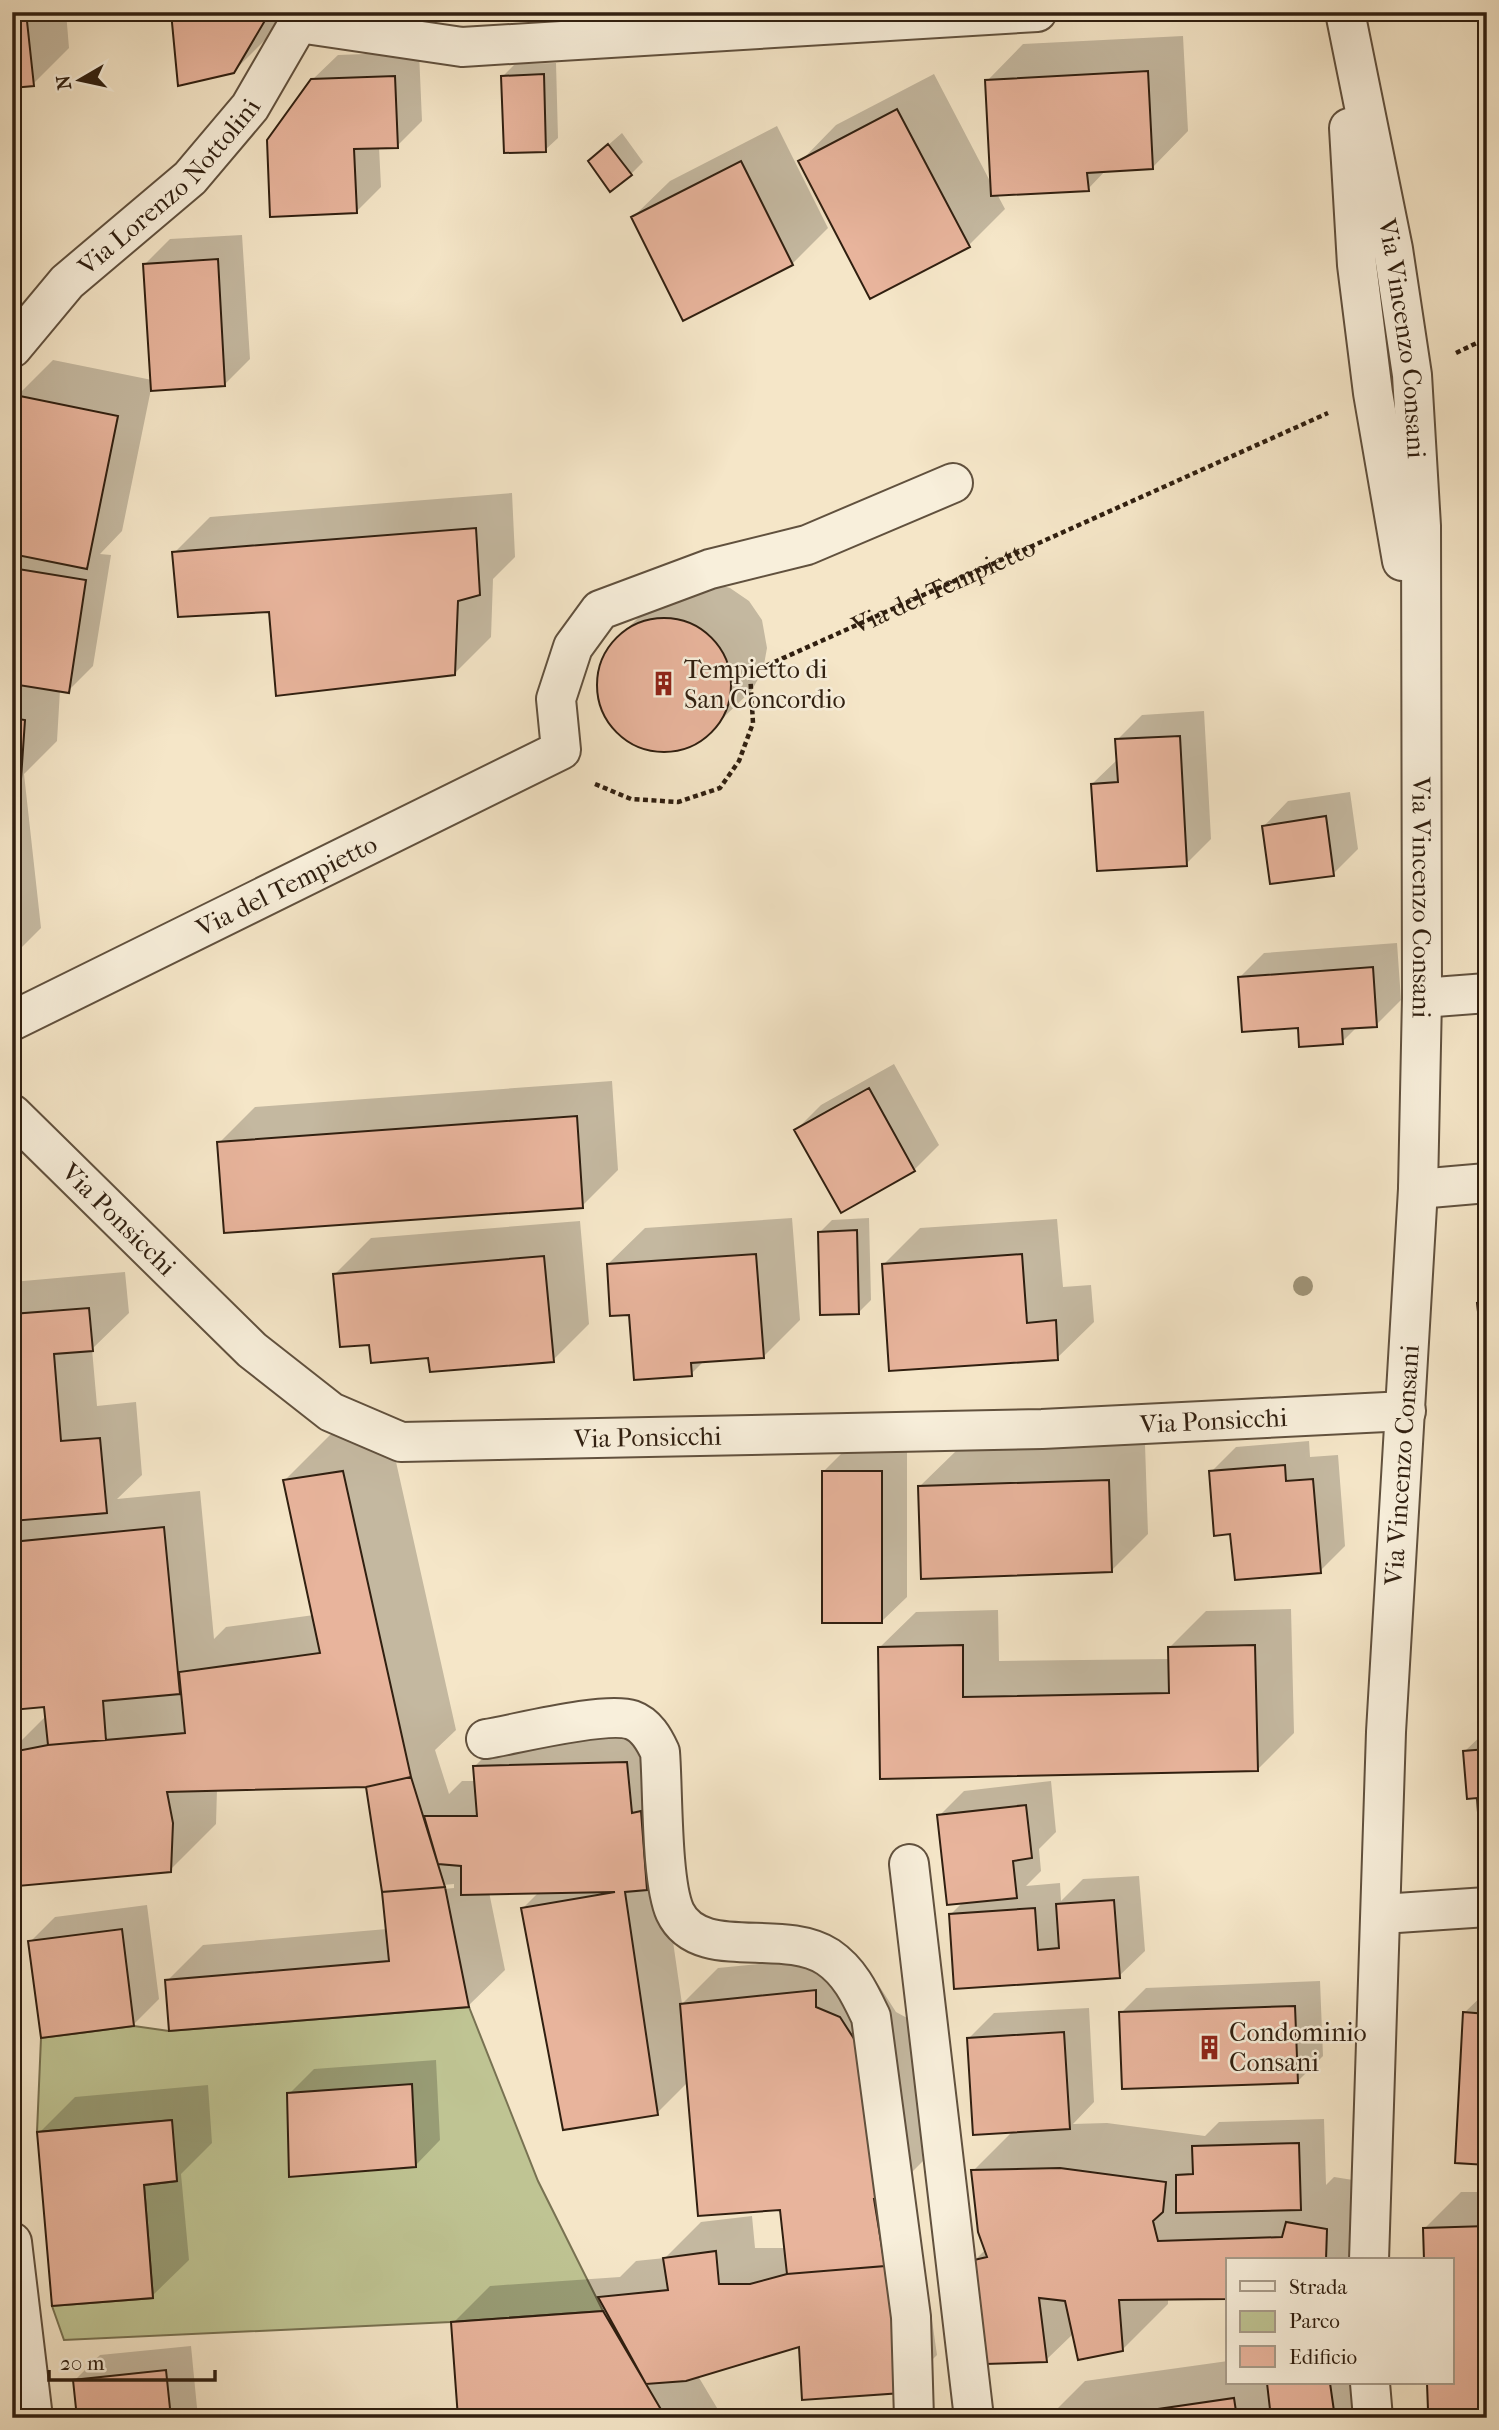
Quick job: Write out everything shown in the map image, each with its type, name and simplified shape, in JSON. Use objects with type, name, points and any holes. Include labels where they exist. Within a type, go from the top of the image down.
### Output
[{"type":"street","points":[[302,18],[462,47],[1037,12]]},
{"type":"street","name":"Via Vincenzo Consani","points":[[1343,12],[1357,265],[1373,393],[1422,670]]},
{"type":"street","name":"Via Vincenzo Consani","points":[[1343,12],[1393,249],[1412,375],[1421,526],[1422,998],[1418,1189],[1386,1732],[1369,2258]]},
{"type":"street","name":"Via Lorenzo Nottolini","points":[[12,348],[66,282],[190,178],[250,107],[302,18]]},
{"type":"street","points":[[561,750],[556,699],[573,647],[600,610],[710,569],[807,545],[953,483]]},
{"type":"street","name":"Via del Tempietto","points":[[12,1021],[561,750]]},
{"type":"street","points":[[1422,998],[1487,993]]},
{"type":"street","name":"Via Ponsicchi","points":[[12,1114],[251,1350],[331,1412],[401,1442],[1042,1429],[1406,1411]]},
{"type":"street","points":[[1418,1189],[1487,1183]]},
{"type":"street","points":[[486,1739],[604,1718],[632,1720],[652,1735],[660,1752],[668,1875],[676,1913],[699,1937],[720,1942],[789,1942],[827,1957],[855,1983],[871,2017],[911,2317],[914,2418]]},
{"type":"street","points":[[909,1864],[974,2418]]},
{"type":"street","points":[[1382,1914],[1487,1907]]},
{"type":"street","points":[[12,2242],[33,2418]]},
{"type":"street","points":[[1370,2384],[1373,2418]]},
{"type":"path","name":"Via del Tempietto","points":[[561,750],[586,780],[631,799],[678,802],[720,788],[739,761],[753,723],[750,673],[1373,393]]},
{"type":"green space","points":[[469,2007],[538,2181],[603,2311],[451,2322],[64,2340],[52,2306],[153,2298],[144,2185],[177,2181],[171,2120],[37,2132],[41,2038],[134,2026],[169,2031]]},
{"type":"building","points":[[12,12],[26,12],[34,86],[12,88]]},
{"type":"building","points":[[171,12],[270,12],[234,73],[178,86]]},
{"type":"building","points":[[1148,71],[1153,169],[1087,173],[1089,191],[991,196],[985,80]]},
{"type":"building","points":[[544,74],[546,152],[504,153],[501,76]]},
{"type":"building","points":[[395,76],[398,148],[354,149],[357,213],[270,217],[267,140],[311,79]]},
{"type":"building","points":[[897,109],[970,247],[870,299],[798,161]]},
{"type":"building","points":[[608,144],[632,175],[610,192],[588,161]]},
{"type":"building","points":[[741,161],[793,265],[683,321],[631,217]]},
{"type":"building","points":[[218,259],[225,386],[151,391],[143,264]]},
{"type":"building","points":[[15,395],[118,416],[87,569],[12,554],[12,409]]},
{"type":"building","points":[[476,528],[480,595],[458,601],[455,675],[276,696],[269,612],[178,617],[172,552]]},
{"type":"building","points":[[12,568],[86,580],[69,693],[12,684]]},
{"type":"building","name":"Tempietto di San Concordio","points":[[664,618],[690,623],[712,637],[726,659],[731,685],[726,711],[712,733],[690,747],[664,752],[638,747],[616,733],[602,711],[597,685],[602,659],[616,637],[638,623]]},
{"type":"building","points":[[12,718],[25,720],[21,779],[12,779]]},
{"type":"building","points":[[1180,736],[1187,866],[1097,871],[1091,784],[1118,782],[1115,739]]},
{"type":"building","points":[[1326,816],[1334,876],[1270,884],[1262,826]]},
{"type":"building","points":[[1373,967],[1377,1027],[1342,1029],[1343,1044],[1299,1047],[1298,1028],[1242,1032],[1238,977]]},
{"type":"building","points":[[1482,1015],[1487,1015],[1487,1092]]},
{"type":"building","points":[[869,1088],[915,1171],[841,1213],[794,1130]]},
{"type":"building","points":[[577,1116],[583,1208],[224,1233],[217,1142]]},
{"type":"building","points":[[857,1230],[859,1314],[820,1315],[818,1232]]},
{"type":"building","points":[[1487,1244],[1487,1339],[1481,1339],[1477,1303],[1486,1302],[1481,1245]]},
{"type":"building","points":[[756,1254],[764,1358],[691,1363],[692,1376],[634,1380],[629,1315],[610,1316],[607,1264]]},
{"type":"building","points":[[1022,1254],[1027,1323],[1056,1320],[1058,1360],[889,1371],[882,1264]]},
{"type":"building","points":[[544,1256],[554,1362],[430,1372],[428,1358],[371,1363],[369,1345],[340,1347],[333,1274]]},
{"type":"building","points":[[89,1308],[93,1351],[54,1354],[61,1441],[100,1438],[107,1513],[12,1521],[12,1314]]},
{"type":"building","points":[[1285,1465],[1286,1481],[1313,1479],[1321,1573],[1235,1580],[1230,1534],[1214,1536],[1209,1471]]},
{"type":"building","points":[[343,1471],[411,1777],[366,1787],[167,1792],[173,1823],[171,1872],[18,1886],[12,1826],[12,1752],[48,1745],[185,1733],[179,1672],[320,1653],[283,1480]]},
{"type":"building","points":[[822,1471],[882,1471],[882,1623],[822,1623]]},
{"type":"building","points":[[1109,1480],[1112,1572],[921,1579],[918,1486]]},
{"type":"building","points":[[164,1527],[180,1694],[103,1701],[106,1740],[48,1745],[44,1707],[12,1710],[12,1542]]},
{"type":"building","points":[[963,1645],[963,1697],[1169,1693],[1168,1647],[1255,1645],[1258,1771],[880,1779],[878,1647]]},
{"type":"building","points":[[1487,1749],[1487,1841],[1480,1841],[1477,1798],[1467,1799],[1463,1751]]},
{"type":"building","points":[[627,1762],[632,1813],[641,1811],[647,1890],[625,1892],[658,2115],[563,2130],[521,1908],[615,1892],[461,1895],[461,1866],[438,1864],[424,1816],[477,1816],[473,1766]]},
{"type":"building","points":[[411,1777],[445,1887],[382,1892],[366,1787]]},
{"type":"building","points":[[1026,1805],[1032,1858],[1013,1861],[1017,1898],[947,1905],[937,1815]]},
{"type":"building","points":[[445,1887],[469,2007],[169,2031],[165,1980],[389,1961],[382,1892]]},
{"type":"building","points":[[1114,1900],[1120,1978],[954,1989],[949,1914],[1035,1908],[1038,1950],[1059,1948],[1056,1904]]},
{"type":"building","points":[[122,1929],[134,2026],[41,2038],[28,1941]]},
{"type":"building","points":[[816,1990],[816,2007],[840,2017],[860,2048],[888,2198],[874,2199],[885,2266],[787,2274],[780,2210],[698,2216],[680,2004]]},
{"type":"building","name":"Condominio Consani","points":[[1295,2006],[1298,2083],[1122,2089],[1119,2012]]},
{"type":"building","points":[[1463,2012],[1487,2014],[1487,2165],[1455,2163]]},
{"type":"building","points":[[1064,2032],[1070,2129],[973,2135],[967,2038]]},
{"type":"building","points":[[412,2084],[416,2167],[289,2177],[287,2093]]},
{"type":"building","points":[[172,2120],[177,2181],[144,2185],[153,2298],[52,2306],[37,2132]]},
{"type":"building","points":[[1299,2143],[1301,2210],[1176,2213],[1176,2175],[1193,2174],[1192,2146]]},
{"type":"building","points":[[1060,2168],[1166,2182],[1163,2212],[1153,2221],[1158,2241],[1282,2237],[1286,2222],[1327,2229],[1326,2258],[1226,2258],[1226,2299],[1119,2300],[1123,2351],[1078,2360],[1065,2301],[1039,2298],[1047,2362],[985,2364],[974,2260],[987,2257],[978,2232],[971,2170]]},
{"type":"building","points":[[1487,2226],[1487,2409],[1428,2410],[1427,2384],[1454,2384],[1454,2258],[1424,2258],[1423,2228]]},
{"type":"building","points":[[716,2251],[719,2284],[750,2284],[787,2274],[885,2266],[902,2393],[802,2400],[799,2347],[686,2381],[646,2384],[598,2297],[668,2290],[663,2258]]},
{"type":"building","points":[[603,2311],[666,2418],[458,2418],[451,2322]]},
{"type":"building","points":[[166,2370],[171,2418],[77,2418],[73,2380]]},
{"type":"building","points":[[1267,2384],[1330,2384],[1335,2418],[1271,2418]]},
{"type":"building","points":[[1234,2398],[1237,2418],[1096,2418]]},
{"type":"building","points":[[1487,2409],[1487,2418],[1429,2418],[1428,2410]]},
{"type":"place","name":"Tempietto di San Concordio","points":[[664,684]]},
{"type":"place","name":"Condominio Consani","points":[[1209,2047]]}]
